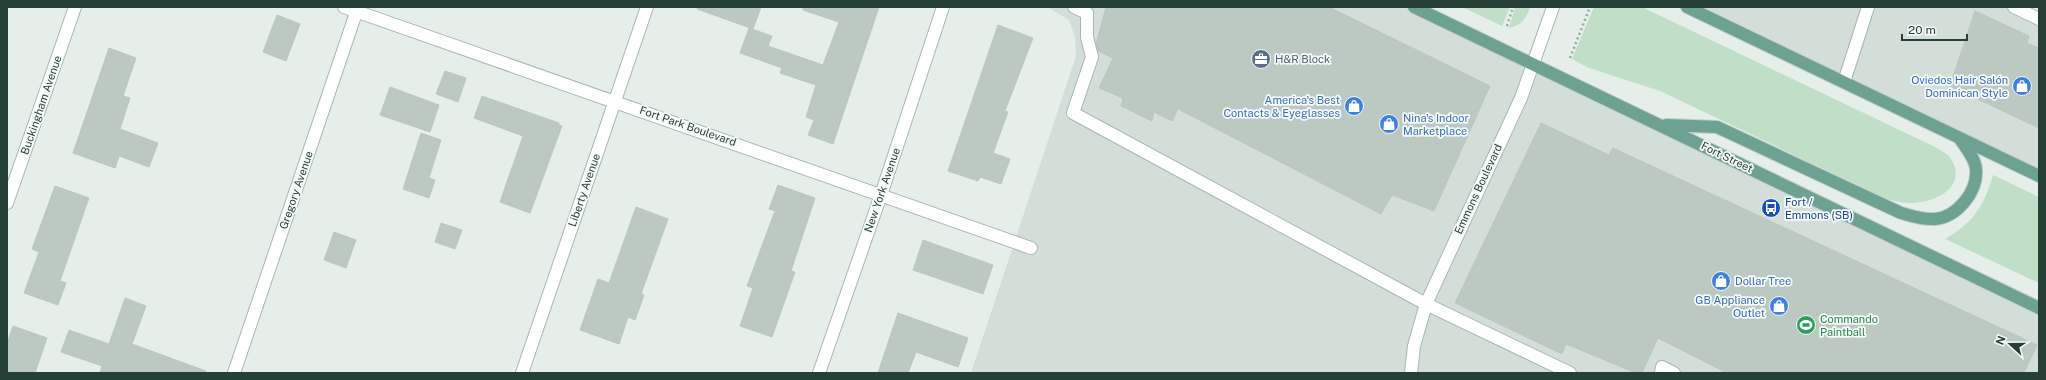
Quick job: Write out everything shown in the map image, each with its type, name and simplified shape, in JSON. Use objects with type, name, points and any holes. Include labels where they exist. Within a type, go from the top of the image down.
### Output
[{"type":"main road","name":"Fort Street","points":[[1414,7],[2039,308]]},
{"type":"main road","points":[[1687,7],[2039,176]]},
{"type":"main road","points":[[1661,125],[1717,127],[1901,213],[1918,218],[1934,219],[1945,217],[1957,210],[1971,192],[1976,170],[1974,160],[1960,139]]},
{"type":"street","name":"Buckingham Avenue","points":[[7,202],[75,7]]},
{"type":"street","name":"Fort Park Boulevard","points":[[344,7],[357,9],[1031,248]]},
{"type":"street","name":"Liberty Avenue","points":[[522,373],[647,7]]},
{"type":"street","name":"New York Avenue","points":[[819,373],[881,194],[943,7]]},
{"type":"street","points":[[1074,7],[1087,13],[1087,37],[1092,57],[1073,114],[1426,304],[1570,373]]},
{"type":"street","name":"Emmons Boulevard","points":[[1411,373],[1414,346],[1426,304],[1521,98],[1553,7]]},
{"type":"street","points":[[1844,82],[1868,7]]},
{"type":"street","points":[[2014,7],[2039,19]]},
{"type":"street","name":"Gregory Avenue","points":[[234,373],[357,9]]},
{"type":"street","points":[[1661,373],[1662,367],[1674,373]]},
{"type":"path","points":[[1507,26],[1513,7]]},
{"type":"path","points":[[1570,58],[1590,7]]},
{"type":"shaded area","points":[[1047,7],[1414,7],[2039,308],[2039,373],[971,373],[1076,56],[1075,37],[1069,20]]},
{"type":"shaded area","points":[[1687,7],[2014,7],[2039,19],[2039,176]]},
{"type":"green space","points":[[1462,7],[1510,7],[1502,26]]},
{"type":"green space","points":[[1515,7],[1530,7],[1523,21],[1509,28]]},
{"type":"green space","points":[[1594,7],[1642,7],[1935,147],[1948,155],[1953,163],[1956,177],[1953,184],[1941,195],[1925,201],[1905,203],[1887,199],[1660,91],[1589,68],[1572,59]]},
{"type":"green space","points":[[1993,175],[2039,197],[2039,283],[1945,239],[1955,233],[1971,219],[1986,196]]},
{"type":"building","points":[[698,7],[761,7],[753,29],[697,9]]},
{"type":"building","points":[[803,7],[879,7],[833,144],[808,135],[814,120],[806,117],[816,85],[780,73],[782,68],[740,53],[749,28],[772,36],[768,46],[823,65],[839,22],[803,10]]},
{"type":"building","points":[[1106,7],[1329,7],[1490,86],[1434,211],[1392,195],[1381,214],[1178,109],[1172,121],[1154,112],[1152,121],[1121,106],[1123,98],[1099,88],[1113,58],[1098,51],[1096,44]]},
{"type":"building","points":[[1975,11],[2029,36],[2027,43],[2039,48],[2039,128],[1950,86]]},
{"type":"building","points":[[277,15],[300,24],[286,61],[263,52]]},
{"type":"building","points":[[998,25],[1033,38],[1005,111],[1008,112],[993,153],[1010,159],[1001,184],[980,177],[978,181],[948,171]]},
{"type":"building","points":[[109,48],[136,58],[123,96],[130,98],[120,129],[158,143],[149,167],[119,156],[115,168],[73,153]]},
{"type":"building","points":[[445,71],[466,78],[458,102],[436,94]]},
{"type":"building","points":[[390,87],[439,105],[430,132],[380,115]]},
{"type":"building","points":[[482,96],[559,123],[559,125],[562,126],[530,213],[500,202],[523,136],[474,118]]},
{"type":"building","points":[[1541,123],[1609,155],[1613,148],[2037,345],[2024,373],[1727,373],[1658,338],[1642,373],[1636,373],[1566,344],[1562,354],[1455,303]]},
{"type":"building","points":[[421,133],[441,140],[429,178],[435,180],[429,198],[403,189]]},
{"type":"building","points":[[778,185],[815,198],[791,271],[795,272],[772,337],[740,326],[753,288],[747,286],[775,211],[769,209]]},
{"type":"building","points":[[55,186],[89,198],[60,281],[66,283],[58,305],[24,293],[39,252],[32,249]]},
{"type":"building","points":[[636,207],[668,219],[641,294],[644,295],[635,320],[628,317],[619,344],[580,330],[598,279],[609,283]]},
{"type":"building","points":[[441,223],[462,230],[455,249],[435,242]]},
{"type":"building","points":[[334,232],[356,240],[346,268],[324,260]]},
{"type":"building","points":[[923,240],[993,265],[983,294],[913,270]]},
{"type":"building","points":[[125,298],[146,306],[132,344],[206,371],[205,373],[100,373],[102,366],[61,352],[69,330],[109,344]]},
{"type":"building","points":[[898,313],[968,338],[958,367],[916,352],[908,373],[878,373]]},
{"type":"building","points":[[13,326],[47,338],[35,373],[7,373],[7,344]]},
{"type":"place","name":"H&R Block","points":[[1261,59]]},
{"type":"place","name":"Oviedos Hair Salón Dominican Style","points":[[2022,86]]},
{"type":"place","name":"America's Best Contacts & Eyeglasses","points":[[1354,106]]},
{"type":"place","name":"Nina's Indoor Marketplace","points":[[1389,124]]},
{"type":"place","name":"Fort / Emmons (SB)","points":[[1771,208]]},
{"type":"place","name":"Dollar Tree","points":[[1721,281]]},
{"type":"place","name":"GB Appliance Outlet","points":[[1779,306]]},
{"type":"place","name":"Commando Paintball","points":[[1806,325]]}]
